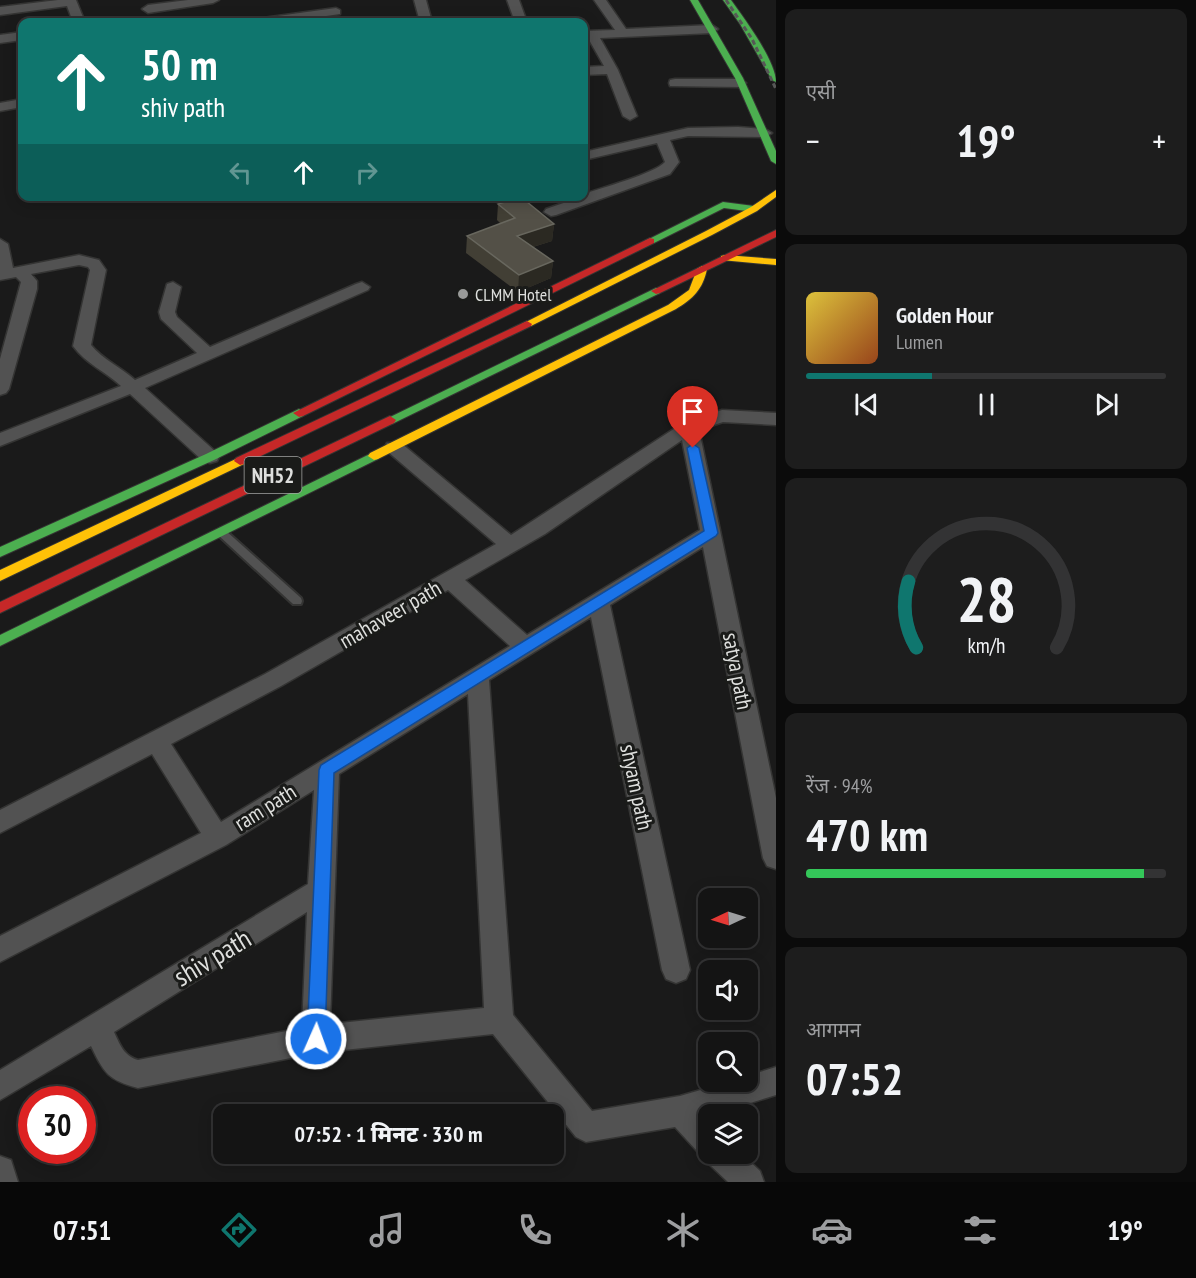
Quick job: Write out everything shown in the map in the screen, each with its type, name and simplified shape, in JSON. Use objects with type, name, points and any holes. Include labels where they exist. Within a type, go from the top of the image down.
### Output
[{"type":"main road","points":[[694,0],[740,83],[776,161]]},
{"type":"main road","points":[[727,0],[744,24],[776,80]]},
{"type":"main road","name":"NH52","points":[[0,576],[534,320],[754,209],[776,193]]},
{"type":"main road","points":[[0,552],[210,458],[723,205],[754,209]]},
{"type":"main road","name":"NH52","points":[[0,608],[776,232]]},
{"type":"main road","points":[[725,258],[776,262]]},
{"type":"main road","points":[[0,641],[394,447],[680,302],[695,294],[702,269]]},
{"type":"street","points":[[152,18],[146,4],[213,0]]},
{"type":"street","points":[[324,18],[339,17],[328,0]]},
{"type":"street","points":[[420,0],[425,18]]},
{"type":"street","points":[[513,0],[520,18]]},
{"type":"street","points":[[600,0],[622,32]]},
{"type":"street","points":[[0,11],[70,1],[77,18]]},
{"type":"street","points":[[588,34],[712,29]]},
{"type":"street","points":[[588,34],[612,70],[630,116]]},
{"type":"street","points":[[0,39],[18,37]]},
{"type":"street","points":[[588,71],[612,70]]},
{"type":"street","points":[[675,83],[740,83]]},
{"type":"street","points":[[0,107],[18,104]]},
{"type":"street","points":[[588,155],[688,132],[765,133]]},
{"type":"street","points":[[588,193],[669,168],[672,162],[662,139]]},
{"type":"street","points":[[551,212],[572,201]]},
{"type":"street","points":[[0,244],[9,274]]},
{"type":"street","points":[[9,274],[79,260],[93,263],[98,270],[82,346],[92,358],[115,371],[210,458]]},
{"type":"street","points":[[0,389],[29,289],[29,281],[9,274]]},
{"type":"street","points":[[172,287],[167,312],[169,319],[208,354]]},
{"type":"street","points":[[0,441],[133,387],[363,287]]},
{"type":"street","name":"mahaveer path","points":[[0,822],[273,680],[538,530],[689,427],[722,416],[776,419]]},
{"type":"street","points":[[689,427],[711,533]]},
{"type":"street","points":[[394,447],[510,545]]},
{"type":"street","name":"ram path","points":[[0,950],[217,837],[711,533]]},
{"type":"street","name":"satya path","points":[[711,533],[770,808],[776,858]]},
{"type":"street","points":[[450,579],[526,647]]},
{"type":"street","name":"shyam path","points":[[599,603],[676,970]]},
{"type":"street","points":[[478,677],[500,1020],[586,1127],[680,1112],[776,1081]]},
{"type":"street","points":[[156,740],[217,837]]},
{"type":"street","points":[[316,1039],[327,770]]},
{"type":"street","name":"shiv path","points":[[0,1086],[321,890]]},
{"type":"street","points":[[97,1027],[113,1060],[123,1070],[138,1074],[316,1039],[500,1020]]},
{"type":"street","points":[[680,1112],[698,1130]]},
{"type":"street","points":[[731,1164],[749,1182]]},
{"type":"street","points":[[0,1171],[3,1182]]},
{"type":"lane","points":[[221,532],[297,601]]},
{"type":"building","points":[[508,201],[526,201],[554,224],[517,236],[553,261],[519,275],[467,236],[515,218],[498,204]]},
{"type":"railway","points":[[726,0],[752,39],[776,89]]},
{"type":"traffic: fast","points":[[694,0],[739,78],[776,161]]},
{"type":"traffic: fast","points":[[727,0],[744,24],[776,80]]},
{"type":"traffic: fast","points":[[650,241],[723,205],[754,209]]},
{"type":"traffic: fast","points":[[390,420],[656,291]]},
{"type":"traffic: fast","points":[[0,552],[210,457],[299,413]]},
{"type":"traffic: fast","points":[[0,641],[374,456]]},
{"type":"traffic: slow","points":[[527,324],[709,233],[754,209],[776,193]]},
{"type":"traffic: slow","points":[[725,258],[776,262]]},
{"type":"traffic: slow","points":[[374,456],[672,307],[693,292],[699,282],[702,269]]},
{"type":"traffic: slow","points":[[0,576],[240,461]]},
{"type":"traffic: jam","points":[[656,291],[776,233]]},
{"type":"traffic: jam","points":[[299,413],[650,241]]},
{"type":"traffic: jam","points":[[240,461],[527,324]]},
{"type":"traffic: jam","points":[[0,608],[390,420]]},
{"type":"place","name":"CLMM Hotel","points":[[463,294]]},
{"type":"route","points":[[316,1039],[327,770],[711,533],[693,448]]}]
